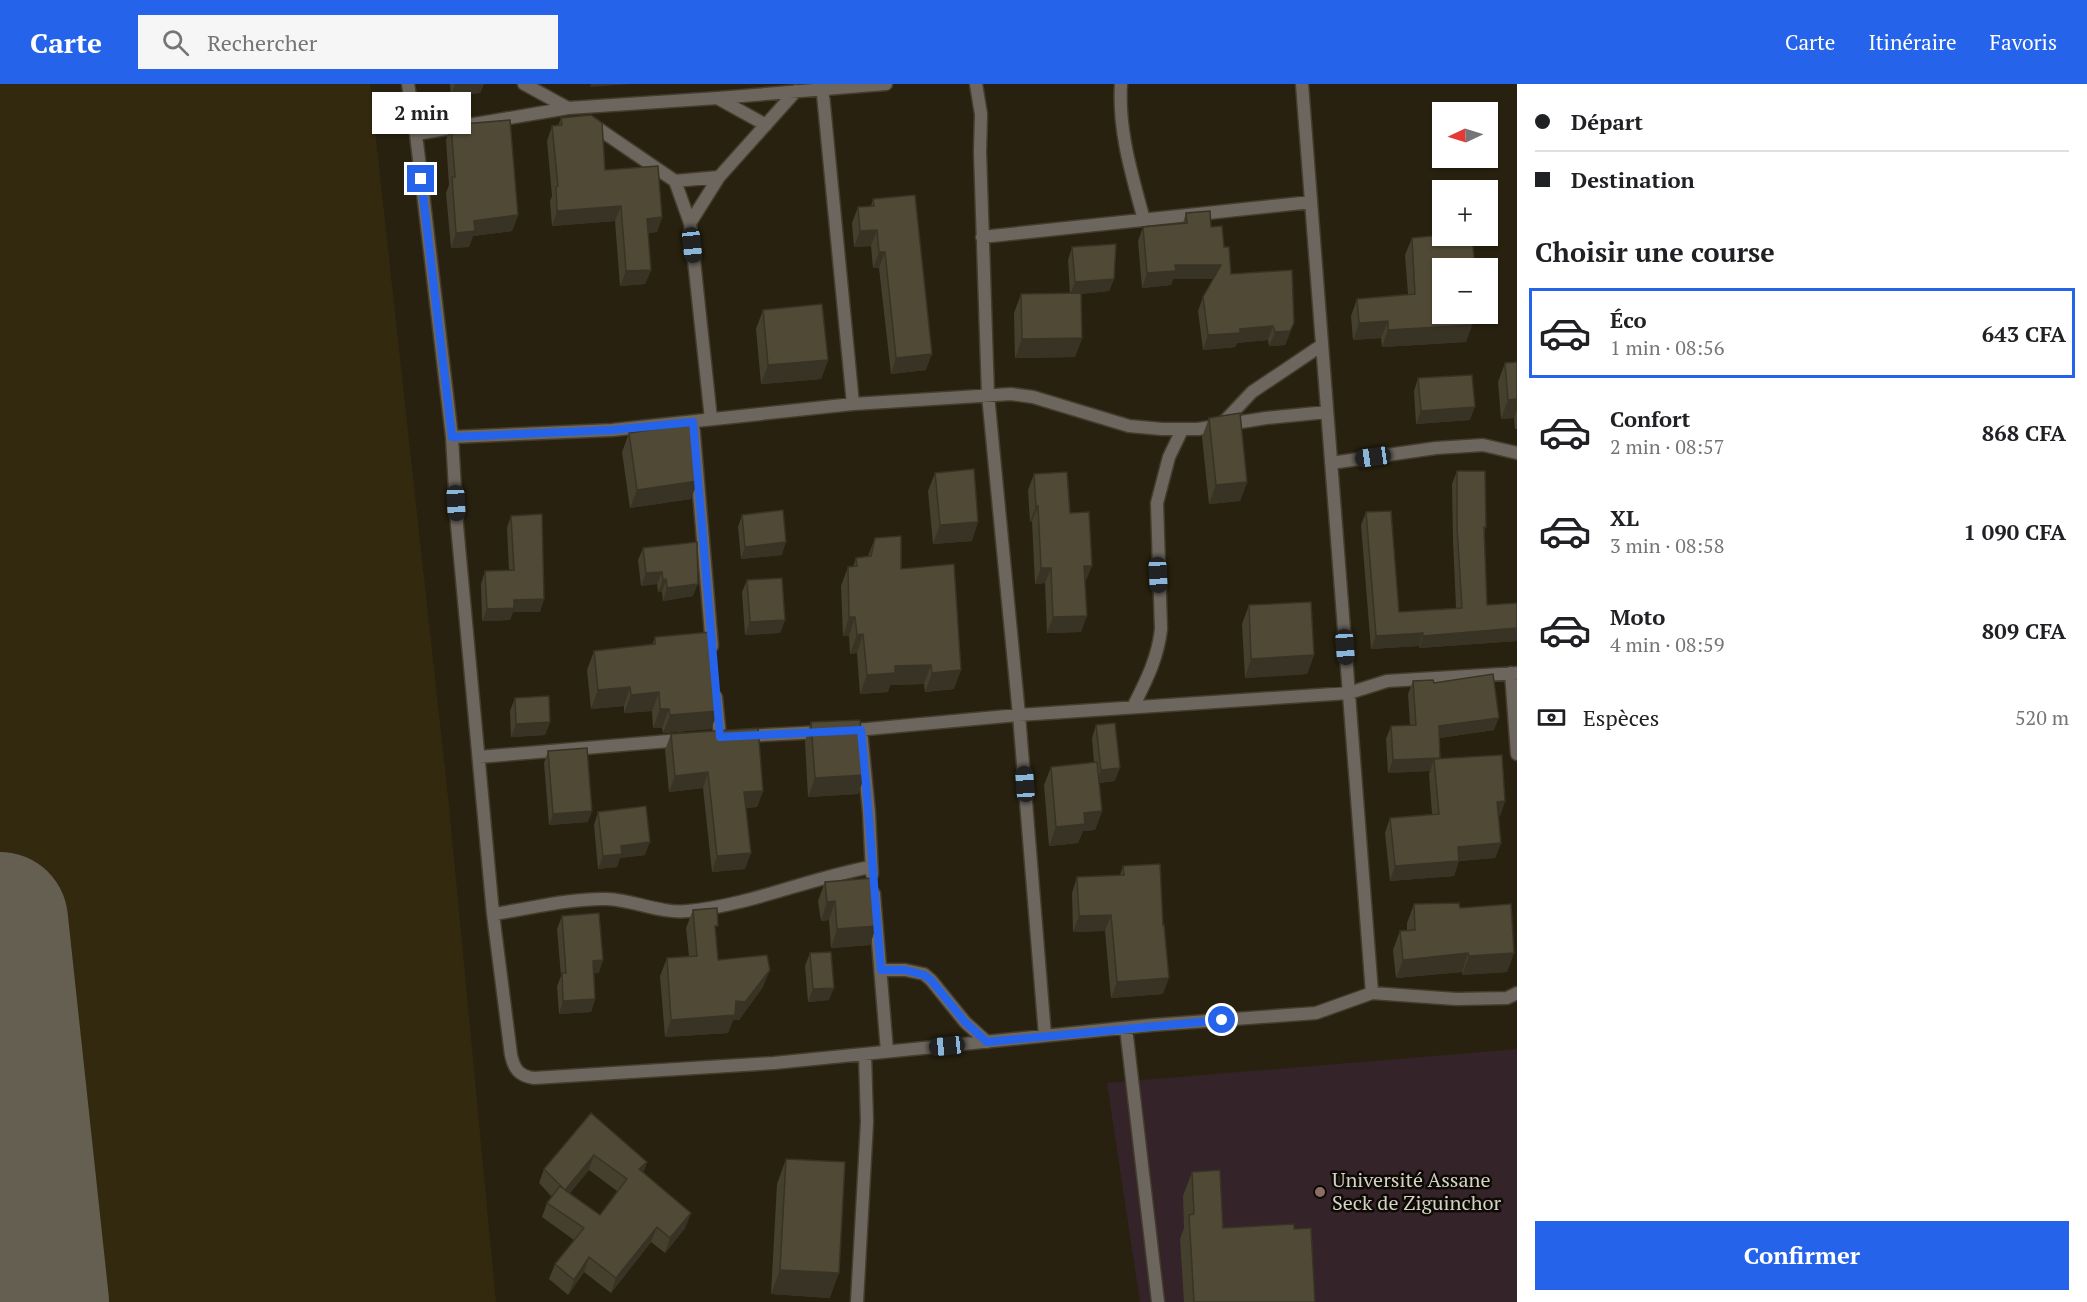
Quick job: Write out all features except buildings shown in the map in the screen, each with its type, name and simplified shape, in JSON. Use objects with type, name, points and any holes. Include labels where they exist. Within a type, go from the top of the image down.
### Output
[{"type":"street","points":[[408,84],[452,437],[457,525],[493,914],[511,1054],[517,1071],[524,1077],[596,1075],[865,1054],[1316,1012],[1372,993],[1456,999],[1507,998],[1517,993]]},
{"type":"street","points":[[524,84],[568,108],[675,181],[690,223],[711,419]]},
{"type":"street","points":[[416,134],[568,108],[796,92],[822,87],[886,84]]},
{"type":"street","points":[[976,84],[981,114],[982,237],[988,395],[1019,715],[1045,1036]]},
{"type":"street","points":[[1121,84],[1119,109],[1124,146],[1144,220]]},
{"type":"street","points":[[1302,84],[1372,993]]},
{"type":"street","points":[[822,87],[853,404]]},
{"type":"street","points":[[690,223],[719,177],[796,92]]},
{"type":"street","points":[[718,98],[766,125]]},
{"type":"street","points":[[675,181],[719,177]]},
{"type":"street","points":[[982,237],[1311,202]]},
{"type":"street","points":[[1219,427],[1252,392],[1322,345]]},
{"type":"street","points":[[452,437],[612,430],[853,404],[1011,394],[1033,398],[1128,426],[1182,430],[1327,412]]},
{"type":"street","points":[[693,422],[713,656]]},
{"type":"street","points":[[1133,707],[1154,665],[1159,646],[1161,629],[1156,503],[1169,457],[1182,430]]},
{"type":"street","points":[[1331,463],[1436,448],[1483,445],[1517,453]]},
{"type":"street","points":[[479,757],[708,738],[861,730],[1019,715],[1349,693],[1388,681],[1514,673],[1517,754]]},
{"type":"street","points":[[708,738],[715,679]]},
{"type":"street","points":[[861,730],[887,1052]]},
{"type":"street","points":[[493,914],[605,899],[686,912],[770,895],[837,874],[871,867]]},
{"type":"street","points":[[881,970],[905,970],[924,975],[931,980],[965,1022],[987,1042]]},
{"type":"street","points":[[1126,1028],[1158,1302]]},
{"type":"street","points":[[857,1302],[867,1122],[865,1054]]},
{"type":"shaded area","points":[[0,84],[370,84],[449,806],[496,1302],[0,1302]]},
{"type":"shaded area","name":"Université Assane Seck de Ziguinchor","points":[[1517,1049],[1517,1302],[1140,1302],[1107,1083]]},
{"type":"taxiway","points":[[0,1079],[6,1071],[13,1037]]},
{"type":"taxiway","points":[[0,1143],[6,1147],[28,1180]]},
{"type":"runway","points":[[0,920],[41,1302]]},
{"type":"place","name":"Université Assane Seck de Ziguinchor","points":[[1320,1192]]},
{"type":"route","points":[[421,179],[452,437],[612,430],[693,422],[720,737],[861,730],[881,970],[916,971],[924,975],[931,980],[965,1022],[987,1042],[1222,1020]]}]
